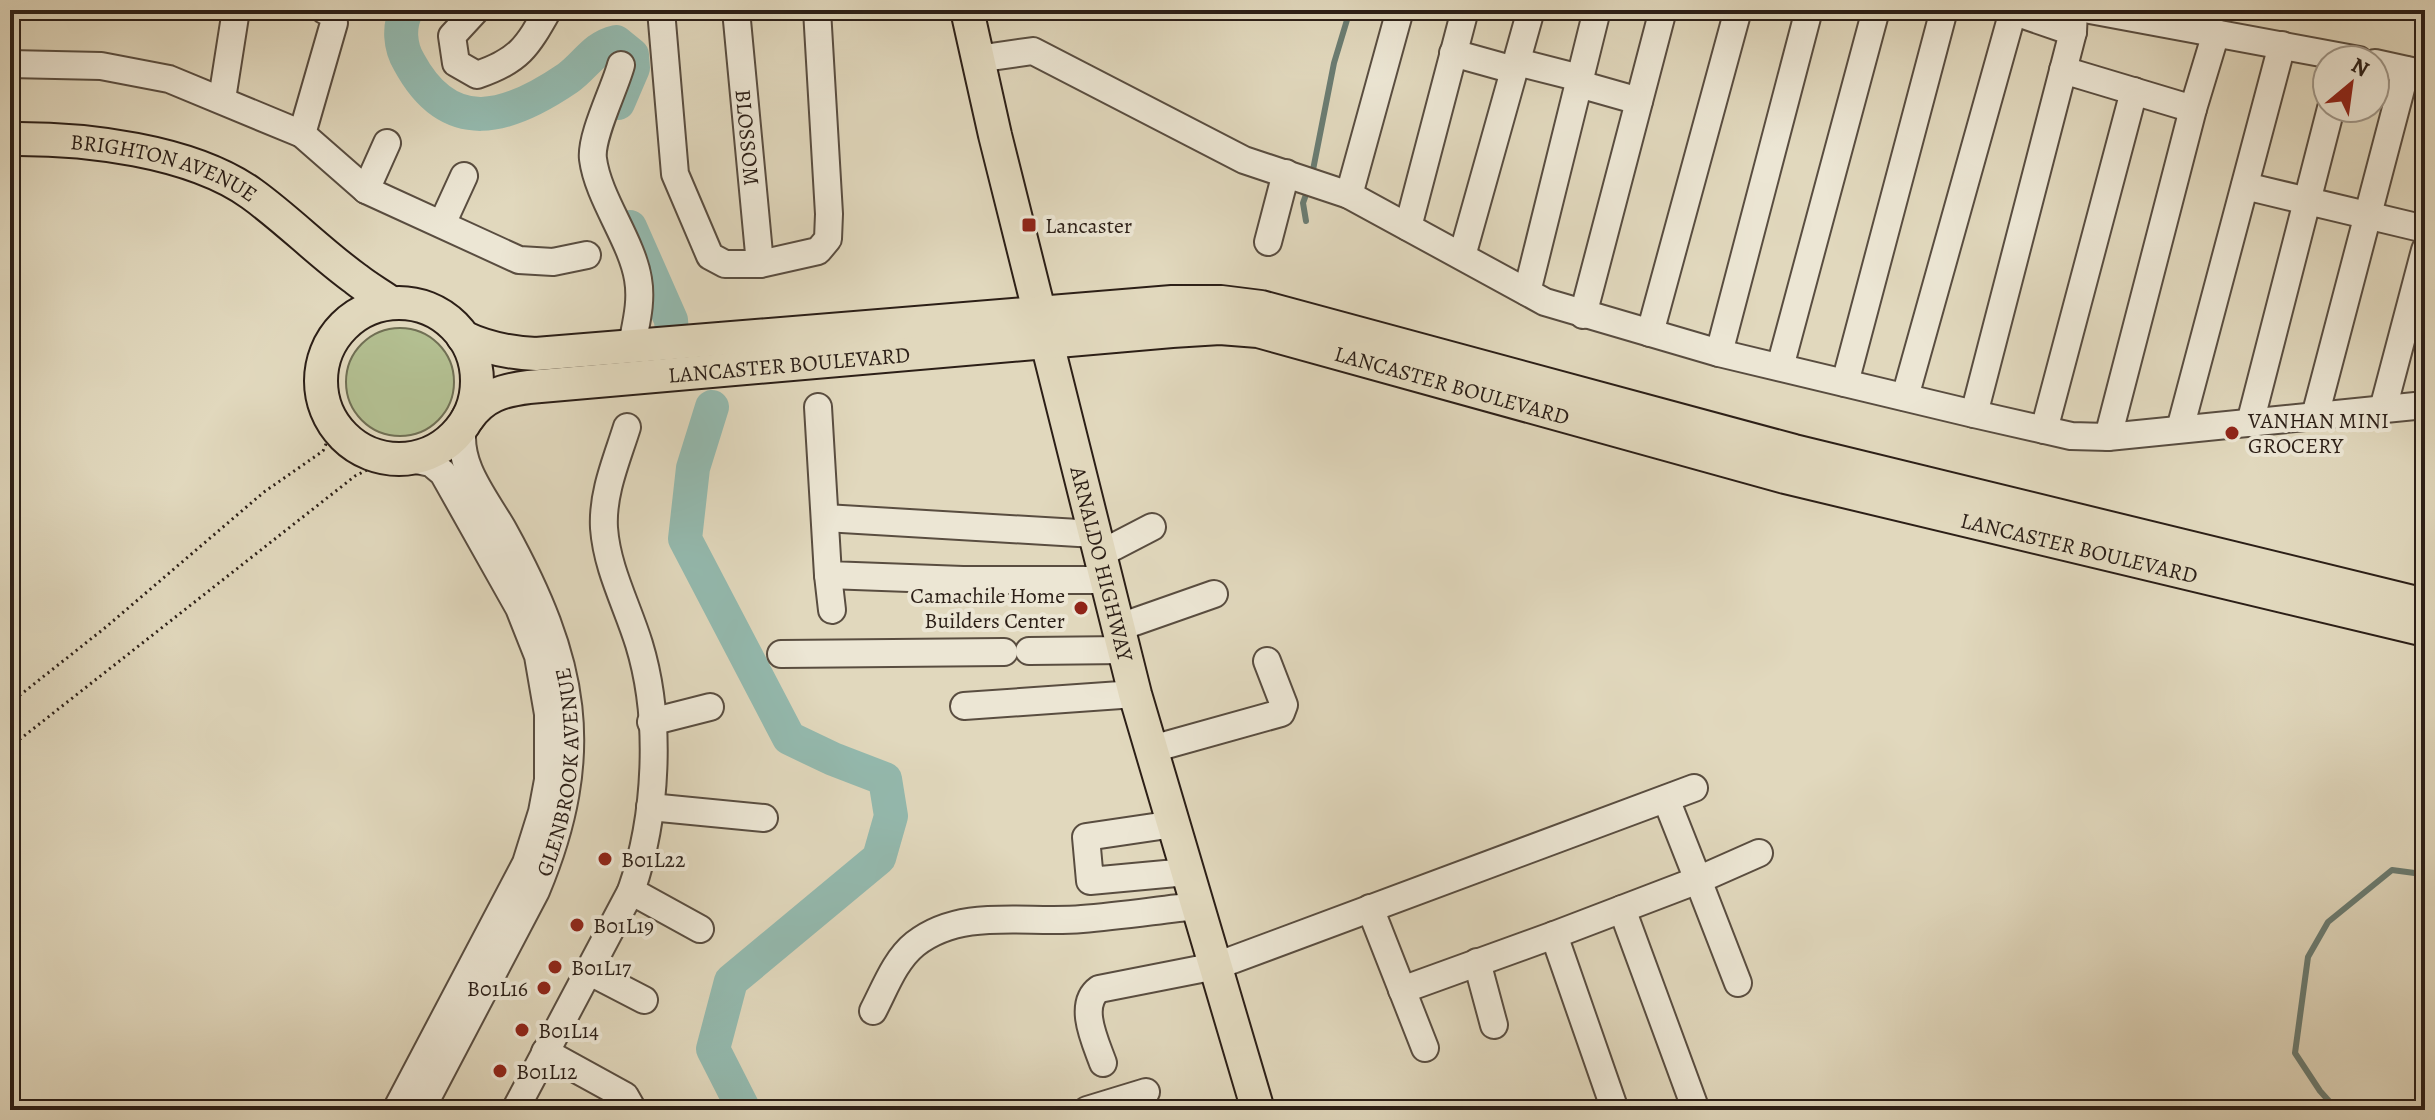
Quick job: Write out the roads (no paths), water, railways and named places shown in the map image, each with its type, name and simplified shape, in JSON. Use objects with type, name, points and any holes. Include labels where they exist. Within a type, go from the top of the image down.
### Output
[{"type":"main road","name":"ARNALDO HIGHWAY","points":[[967,10],[1038,311],[1135,694],[1258,1110]]},
{"type":"main road","name":"BRIGHTON AVENUE","points":[[10,139],[86,141],[137,149],[209,172],[250,192],[356,279],[391,303]]},
{"type":"main road","name":"BRIGHTON AVENUE","points":[[302,236],[329,274],[339,302],[339,316],[325,354]]},
{"type":"main road","name":"LANCASTER BOULEVARD","points":[[463,337],[479,345],[522,353],[1172,302],[1221,302],[1261,307],[1794,451],[2425,605]]},
{"type":"main road","points":[[391,303],[419,305],[444,317],[463,337],[473,356],[477,376],[476,398],[466,422],[440,447],[400,459],[366,453],[347,440],[328,413],[320,377],[325,354],[335,334],[351,319],[370,308],[391,303]]},
{"type":"main road","name":"LANCASTER BOULEVARD","points":[[466,422],[486,399],[513,389],[1172,331],[1220,328],[1258,331],[1785,477],[2425,630]]},
{"type":"street","points":[[222,99],[236,10]]},
{"type":"street","points":[[302,134],[334,23],[331,13],[324,10]]},
{"type":"street","points":[[476,10],[452,36],[456,63],[477,75],[504,66],[530,42],[548,10]]},
{"type":"street","points":[[661,10],[675,174],[710,256],[725,264],[760,264],[818,251],[828,239],[817,10]]},
{"type":"street","name":"BLOSSOM","points":[[736,10],[760,264]]},
{"type":"street","points":[[1349,195],[1400,10]]},
{"type":"street","points":[[1408,227],[1465,10]]},
{"type":"street","points":[[1462,256],[1531,10]]},
{"type":"street","points":[[1527,292],[1597,10]]},
{"type":"street","points":[[1583,315],[1663,10]]},
{"type":"street","points":[[1650,333],[1738,10]]},
{"type":"street","points":[[1719,353],[1809,10]]},
{"type":"street","points":[[1780,367],[1876,10]]},
{"type":"street","points":[[1845,383],[1944,10]]},
{"type":"street","points":[[2090,10],[2311,51]]},
{"type":"street","points":[[1905,397],[2011,11],[2074,21],[1974,414]]},
{"type":"street","points":[[2108,437],[2193,109],[2216,33]]},
{"type":"street","points":[[2180,429],[2282,45]]},
{"type":"street","points":[[977,59],[1033,51],[1244,160],[1349,195],[1545,302],[1719,353],[1974,414],[2071,436],[2108,437],[2425,405]]},
{"type":"street","points":[[1453,53],[1579,81],[1639,101]]},
{"type":"street","points":[[10,64],[101,66],[169,79],[302,134],[366,190],[519,260],[553,262],[587,255]]},
{"type":"street","points":[[621,65],[592,157],[638,276],[640,304],[632,345]]},
{"type":"street","points":[[2315,416],[2367,215],[2416,72],[2391,67]]},
{"type":"street","points":[[2063,70],[2193,109]]},
{"type":"street","points":[[2044,430],[2134,91]]},
{"type":"street","points":[[2250,423],[2327,124]]},
{"type":"street","points":[[366,190],[387,143]]},
{"type":"street","points":[[1268,242],[1286,173]]},
{"type":"street","points":[[442,224],[464,176]]},
{"type":"street","points":[[2245,186],[2425,229]]},
{"type":"street","points":[[2383,409],[2425,250]]},
{"type":"street","points":[[818,407],[832,610]]},
{"type":"street","name":"GLENBROOK AVENUE","points":[[421,1110],[552,855],[568,791],[571,751],[568,701],[555,643],[524,568],[467,467],[461,440],[466,422]]},
{"type":"street","points":[[515,1110],[631,891],[640,866],[650,807],[654,759],[640,646],[608,560],[604,525],[605,499],[627,427]]},
{"type":"street","name":"GLENBROOK AVENUE","points":[[396,1110],[526,863],[542,812],[550,750],[543,675],[519,608],[443,473],[431,463],[400,459]]},
{"type":"street","points":[[825,518],[1101,556]]},
{"type":"street","points":[[828,575],[963,580],[1101,556],[1152,527]]},
{"type":"street","points":[[781,654],[1017,651],[1122,638],[1214,594]]},
{"type":"street","points":[[1152,749],[1281,713],[1284,705],[1267,661]]},
{"type":"street","points":[[964,706],[1135,694]]},
{"type":"street","points":[[651,722],[710,707]]},
{"type":"street","points":[[1103,1063],[1088,1011],[1094,992],[1108,986],[1216,966],[1694,788]]},
{"type":"street","points":[[1666,799],[1738,983]]},
{"type":"street","points":[[650,807],[764,818]]},
{"type":"street","points":[[1174,824],[1086,837],[1090,881],[1187,872]]},
{"type":"street","points":[[1402,990],[1698,880],[1759,853]]},
{"type":"street","points":[[631,891],[700,929]]},
{"type":"street","points":[[873,1011],[896,966],[914,944],[948,924],[1080,919],[1197,906]]},
{"type":"street","points":[[1370,908],[1425,1048]]},
{"type":"street","points":[[1622,909],[1696,1110]]},
{"type":"street","points":[[1554,935],[1615,1110]]},
{"type":"street","points":[[1477,962],[1494,1025]]},
{"type":"street","points":[[588,971],[644,1000]]},
{"type":"street","points":[[545,1052],[625,1105]]},
{"type":"street","points":[[1087,1110],[1146,1092]]},
{"type":"waterway","points":[[407,10],[401,36],[409,62],[425,86],[443,102],[462,111],[481,114],[524,103],[568,78],[596,52],[616,42],[632,55],[633,68],[618,103]]},
{"type":"waterway","points":[[1312,175],[1334,63],[1350,10]]},
{"type":"waterway","points":[[1306,221],[1303,203],[1308,189]]},
{"type":"waterway","points":[[630,227],[671,320],[672,334]]},
{"type":"waterway","points":[[712,407],[693,468],[685,539],[789,738],[885,779],[891,816],[879,858],[731,981],[713,1049],[744,1110]]},
{"type":"waterway","points":[[2337,1110],[2320,1091],[2295,1053],[2308,957],[2328,922],[2392,870],[2425,877]]},
{"type":"place","name":"Lancaster","points":[[1029,225]]},
{"type":"place","name":"VANHAN MINI GROCERY","points":[[2232,433]]},
{"type":"place","name":"Camachile Home Builders Center","points":[[1081,608]]},
{"type":"place","name":"B01L22","points":[[605,859]]},
{"type":"place","name":"B01L19","points":[[577,925]]},
{"type":"place","name":"B01L17","points":[[555,967]]},
{"type":"place","name":"B01L16","points":[[544,988]]},
{"type":"place","name":"B01L14","points":[[522,1030]]},
{"type":"place","name":"B01L12","points":[[500,1071]]}]
